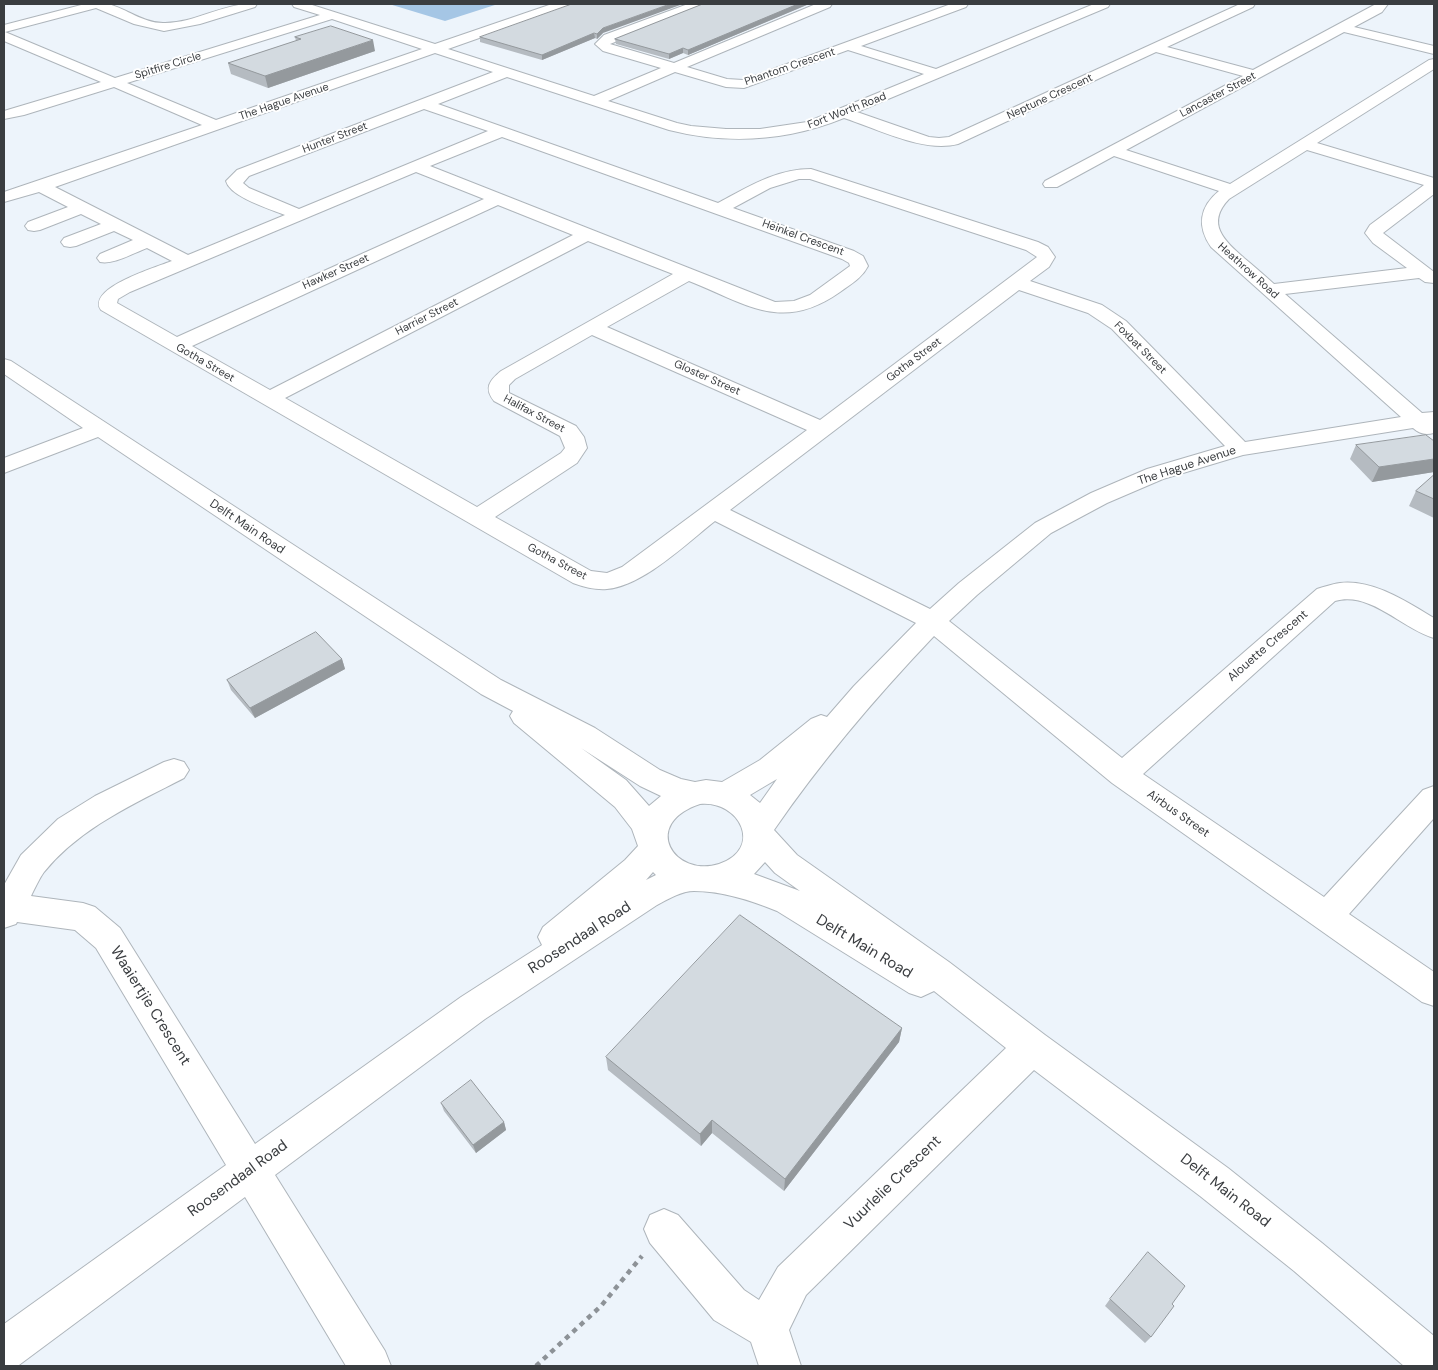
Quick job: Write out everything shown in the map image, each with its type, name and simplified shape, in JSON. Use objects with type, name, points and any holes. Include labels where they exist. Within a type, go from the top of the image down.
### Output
[{"type":"street","points":[[4,29],[97,4],[152,25],[163,27],[251,4]]},
{"type":"street","points":[[298,4],[434,49]]},
{"type":"street","name":"The Hague Avenue","points":[[4,197],[41,186],[563,4]]},
{"type":"street","name":"Phantom Crescent","points":[[698,4],[603,42],[603,46],[726,84],[744,84],[962,4]]},
{"type":"street","points":[[595,101],[826,4]]},
{"type":"street","name":"Fort Worth Road","points":[[434,49],[674,127],[702,132],[766,133],[811,126],[1104,4]]},
{"type":"street","name":"Neptune Crescent","points":[[845,113],[926,141],[949,142],[1249,4]]},
{"type":"street","name":"Lancaster Street","points":[[1051,184],[1378,9],[1382,4]]},
{"type":"street","points":[[499,13],[503,18],[514,21]]},
{"type":"street","name":"Spitfire Circle","points":[[4,115],[115,83],[332,15]]},
{"type":"street","points":[[1342,28],[1434,50]]},
{"type":"street","points":[[4,36],[215,125]]},
{"type":"street","points":[[848,46],[937,74]]},
{"type":"street","points":[[1154,48],[1255,75]]},
{"type":"street","name":"Heathrow Road","points":[[1429,425],[1269,290],[1217,243],[1212,236],[1208,221],[1212,208],[1217,201],[1231,190],[1434,63]]},
{"type":"street","name":"Hunter Street","points":[[299,215],[243,191],[235,185],[234,180],[243,173],[507,72]]},
{"type":"street","name":"Heinkel Crescent","points":[[415,166],[765,305],[787,309],[808,304],[858,269],[859,266],[857,260],[848,255],[425,104]]},
{"type":"street","name":"Gotha Street","points":[[502,131],[123,288],[112,294],[107,302],[112,310],[477,518],[582,577],[600,582],[622,578],[631,573],[1018,283],[1046,260],[1042,251],[1032,246],[811,174],[781,177],[720,209]]},
{"type":"street","points":[[1304,144],[1434,185]]},
{"type":"street","points":[[1113,151],[1231,190]]},
{"type":"street","points":[[1429,276],[1379,239],[1374,233],[1376,228],[1434,185]]},
{"type":"street","points":[[41,186],[186,261]]},
{"type":"street","name":"Hawker Street","points":[[175,346],[497,199]]},
{"type":"street","points":[[34,226],[82,207]]},
{"type":"street","points":[[70,242],[115,224]]},
{"type":"street","name":"Harrier Street","points":[[268,399],[586,234]]},
{"type":"street","points":[[106,258],[147,241]]},
{"type":"street","name":"Halifax Street","points":[[477,518],[570,458],[576,448],[573,437],[568,432],[501,397],[498,392],[499,383],[508,374],[687,274]]},
{"type":"street","points":[[1269,290],[1429,276]]},
{"type":"street","name":"Foxbat Street","points":[[1018,283],[1094,309],[1119,325],[1240,449]]},
{"type":"street","name":"Gloster Street","points":[[592,328],[823,429]]},
{"type":"street","name":"Delft Main Road","points":[[4,365],[491,687],[585,736],[650,778],[675,789],[709,794]]},
{"type":"street","name":"The Hague Avenue","points":[[760,832],[796,776],[864,693],[968,589],[1043,528],[1099,498],[1155,474],[1240,449],[1429,425]]},
{"type":"street","points":[[4,466],[100,429]]},
{"type":"street","name":"Airbus Street","points":[[713,511],[933,622],[1122,775],[1434,991]]},
{"type":"street","name":"Alouette Crescent","points":[[1122,775],[1326,595],[1332,592],[1349,590],[1373,596],[1434,629]]},
{"type":"street","name":"Delft Main Road","points":[[491,687],[565,751],[628,798],[646,824],[653,844]]},
{"type":"street","name":"The Hague Avenue","points":[[709,794],[750,781],[775,765],[864,693]]},
{"type":"street","points":[[5,909],[32,864],[69,828],[106,804],[174,770]]},
{"type":"street","points":[[709,794],[746,807],[755,817],[760,832],[754,855],[745,866],[732,874],[704,878],[668,867],[653,844],[654,825],[661,812],[673,802],[709,794]]},
{"type":"street","points":[[1326,916],[1434,798]]},
{"type":"street","name":"Delft Main Road","points":[[760,832],[786,864],[937,973],[1020,1038],[1214,1182],[1308,1257],[1434,1364]]},
{"type":"street","name":"Roosendaal Road","points":[[473,1008],[636,869],[653,844]]},
{"type":"street","name":"Delft Main Road","points":[[704,878],[759,889],[788,901],[962,1007],[1020,1038]]},
{"type":"street","name":"Roosendaal Road","points":[[4,1350],[473,1008],[646,895],[661,887],[704,878]]},
{"type":"street","name":"Waaiertjie Crescent","points":[[5,909],[83,917],[108,938],[370,1366]]},
{"type":"street","name":"Vuurlelie Crescent","points":[[767,1328],[792,1281],[1020,1038]]},
{"type":"street","points":[[664,1229],[729,1306],[767,1328],[780,1366]]},
{"type":"path","points":[[536,1366],[601,1306],[664,1229]]},
{"type":"shaded area","points":[[389,4],[498,4],[445,21]]},
{"type":"building","points":[[572,4],[670,4],[603,28],[597,34],[594,33],[542,55],[480,37]]},
{"type":"building","points":[[703,4],[798,4],[688,50],[683,48],[669,54],[615,39]]},
{"type":"building","points":[[331,26],[373,40],[265,76],[228,63],[301,39],[295,37]]},
{"type":"building","points":[[1426,435],[1434,441],[1434,459],[1379,467],[1356,445]]},
{"type":"building","points":[[1434,475],[1434,499],[1416,491]]},
{"type":"building","points":[[316,632],[342,659],[250,708],[227,680]]},
{"type":"building","points":[[740,915],[902,1028],[785,1179],[712,1120],[700,1134],[606,1057]]},
{"type":"building","points":[[471,1080],[504,1122],[473,1145],[441,1103]]},
{"type":"building","points":[[1148,1252],[1185,1286],[1172,1304],[1174,1306],[1151,1337],[1110,1299]]}]
